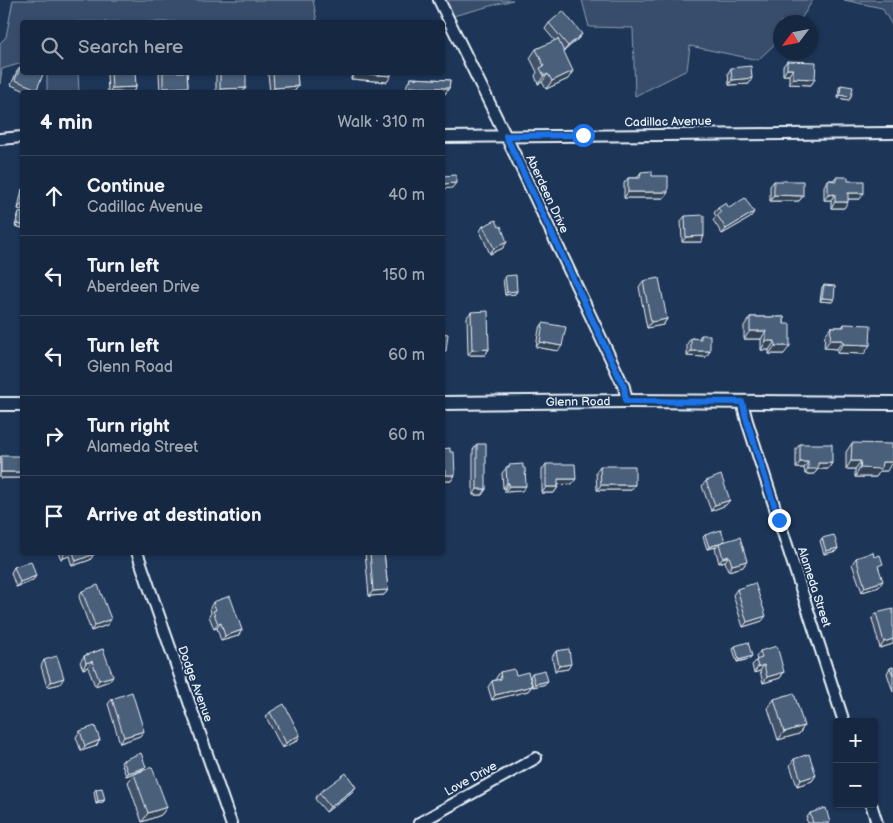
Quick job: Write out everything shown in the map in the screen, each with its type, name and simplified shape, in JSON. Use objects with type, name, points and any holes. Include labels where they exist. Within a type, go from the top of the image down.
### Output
[{"type":"street","name":"Aberdeen Drive","points":[[439,0],[506,136],[620,378],[624,387],[626,401]]},
{"type":"street","name":"Cadillac Avenue","points":[[445,137],[893,133]]},
{"type":"street","points":[[0,139],[20,137]]},
{"type":"street","name":"Glenn Road","points":[[445,403],[626,401],[893,403]]},
{"type":"street","name":"Alameda Street","points":[[742,402],[843,718]]},
{"type":"street","points":[[0,404],[20,404]]},
{"type":"street","name":"Dodge Avenue","points":[[138,555],[231,823]]},
{"type":"street","name":"Love Drive","points":[[419,823],[536,758]]},
{"type":"street","points":[[872,808],[877,823]]},
{"type":"shaded area","points":[[13,0],[313,0],[317,20],[20,20],[20,64],[2,69],[0,84],[0,43],[6,37]]},
{"type":"shaded area","points":[[446,0],[513,0],[453,16]]},
{"type":"shaded area","points":[[582,0],[813,0],[803,15],[773,15],[773,46],[758,60],[690,46],[687,70],[635,96],[633,28],[589,27]]},
{"type":"shaded area","points":[[844,0],[893,0],[893,27],[882,8]]},
{"type":"shaded area","points":[[47,75],[78,75],[79,90],[47,90]]},
{"type":"building","points":[[563,11],[582,34],[568,46],[549,23]]},
{"type":"building","points":[[558,39],[573,71],[552,81],[548,74],[544,76],[540,68],[544,66],[536,49]]},
{"type":"building","points":[[787,61],[816,62],[815,79],[793,78],[793,69],[787,69]]},
{"type":"building","points":[[751,66],[752,78],[732,80],[731,68]]},
{"type":"building","points":[[20,68],[20,75],[43,75],[37,89],[15,80]]},
{"type":"building","points":[[111,75],[135,75],[136,87],[112,88]]},
{"type":"building","points":[[163,75],[187,75],[188,87],[163,88]]},
{"type":"building","points":[[220,75],[246,75],[246,88],[220,89]]},
{"type":"building","points":[[273,75],[297,75],[298,86],[274,88]]},
{"type":"building","points":[[411,78],[450,80],[449,88],[410,87]]},
{"type":"building","points":[[841,85],[853,87],[851,97],[840,95]]},
{"type":"building","points":[[652,171],[652,176],[668,176],[668,192],[628,192],[628,178],[640,178],[641,172]]},
{"type":"building","points":[[456,175],[456,183],[445,184],[445,176]]},
{"type":"building","points":[[836,177],[848,177],[848,181],[864,181],[864,193],[848,193],[848,202],[835,202],[835,194],[828,195],[828,180],[836,181]]},
{"type":"building","points":[[774,181],[803,181],[803,196],[774,195]]},
{"type":"building","points":[[745,198],[754,212],[726,229],[717,215],[721,212],[718,208],[726,203],[729,208]]},
{"type":"building","points":[[19,212],[20,225],[17,224]]},
{"type":"building","points":[[704,215],[704,236],[686,237],[685,216]]},
{"type":"building","points":[[496,220],[499,227],[501,226],[507,242],[494,248],[483,226]]},
{"type":"building","points":[[516,275],[517,291],[507,292],[505,276]]},
{"type":"building","points":[[659,278],[667,319],[651,322],[643,281]]},
{"type":"building","points":[[824,285],[835,286],[834,299],[822,298]]},
{"type":"building","points":[[488,311],[489,349],[472,350],[471,312]]},
{"type":"building","points":[[750,317],[784,317],[784,324],[790,324],[790,346],[775,346],[775,341],[766,341],[766,331],[750,331]]},
{"type":"building","points":[[543,323],[566,327],[562,346],[540,342]]},
{"type":"building","points":[[844,324],[871,325],[870,345],[843,344],[843,340],[830,340],[831,327],[844,327]]},
{"type":"building","points":[[445,334],[448,334],[445,351]]},
{"type":"building","points":[[701,335],[710,335],[710,351],[691,351],[691,338],[701,339]]},
{"type":"building","points":[[852,443],[892,444],[892,462],[882,462],[881,469],[860,468],[861,461],[851,461]]},
{"type":"building","points":[[477,444],[486,444],[486,489],[477,489]]},
{"type":"building","points":[[800,444],[832,444],[832,463],[818,463],[818,469],[808,469],[808,462],[800,462]]},
{"type":"building","points":[[450,448],[450,452],[454,452],[455,475],[446,475],[445,449]]},
{"type":"building","points":[[1,456],[20,456],[20,472],[1,472]]},
{"type":"building","points":[[523,464],[526,486],[509,486],[509,483],[507,483],[506,467]]},
{"type":"building","points":[[546,464],[575,464],[576,479],[558,479],[558,487],[546,487]]},
{"type":"building","points":[[600,466],[635,466],[635,485],[601,485]]},
{"type":"building","points":[[721,475],[730,500],[715,505],[706,481]]},
{"type":"building","points":[[721,530],[725,541],[709,547],[705,535]]},
{"type":"building","points":[[834,535],[838,548],[826,551],[822,538]]},
{"type":"building","points":[[740,537],[747,561],[732,565],[729,556],[723,558],[719,543]]},
{"type":"building","points":[[873,552],[874,557],[880,555],[883,564],[878,566],[883,581],[865,587],[856,558]]},
{"type":"building","points":[[74,555],[91,555],[76,561]]},
{"type":"building","points":[[370,555],[384,555],[388,590],[373,591]]},
{"type":"building","points":[[31,561],[36,576],[20,582],[14,567]]},
{"type":"building","points":[[755,583],[766,616],[747,622],[737,589]]},
{"type":"building","points":[[98,585],[111,619],[95,625],[82,591]]},
{"type":"building","points":[[230,596],[242,630],[225,636],[221,623],[218,624],[213,611],[216,610],[213,602]]},
{"type":"building","points":[[893,609],[893,639],[884,642],[876,613]]},
{"type":"building","points":[[748,642],[752,656],[739,660],[735,646]]},
{"type":"building","points":[[777,646],[784,672],[767,677],[764,665],[758,667],[756,660],[762,658],[760,651]]},
{"type":"building","points":[[103,649],[113,676],[99,680],[92,661],[86,663],[84,656]]},
{"type":"building","points":[[569,649],[571,664],[559,666],[556,651]]},
{"type":"building","points":[[57,656],[64,678],[51,682],[44,660]]},
{"type":"building","points":[[514,669],[516,675],[528,672],[532,686],[495,695],[492,681],[501,679],[500,672]]},
{"type":"building","points":[[545,670],[548,681],[535,684],[532,673]]},
{"type":"building","points":[[132,692],[144,731],[124,737],[112,699]]},
{"type":"building","points":[[794,693],[804,726],[784,732],[774,699]]},
{"type":"building","points":[[284,704],[300,735],[286,743],[270,712]]},
{"type":"building","points":[[95,726],[100,740],[85,746],[80,731]]},
{"type":"building","points":[[141,753],[146,767],[128,773],[123,760]]},
{"type":"building","points":[[809,754],[816,775],[801,780],[794,759]]},
{"type":"building","points":[[152,767],[167,807],[148,813],[134,774]]},
{"type":"building","points":[[346,773],[356,787],[330,807],[319,793]]},
{"type":"building","points":[[102,788],[105,800],[98,801],[96,789]]},
{"type":"building","points":[[826,808],[830,823],[813,823],[810,813]]},
{"type":"route","points":[[583,135],[506,136],[624,387],[626,401],[742,402],[779,520]]}]
